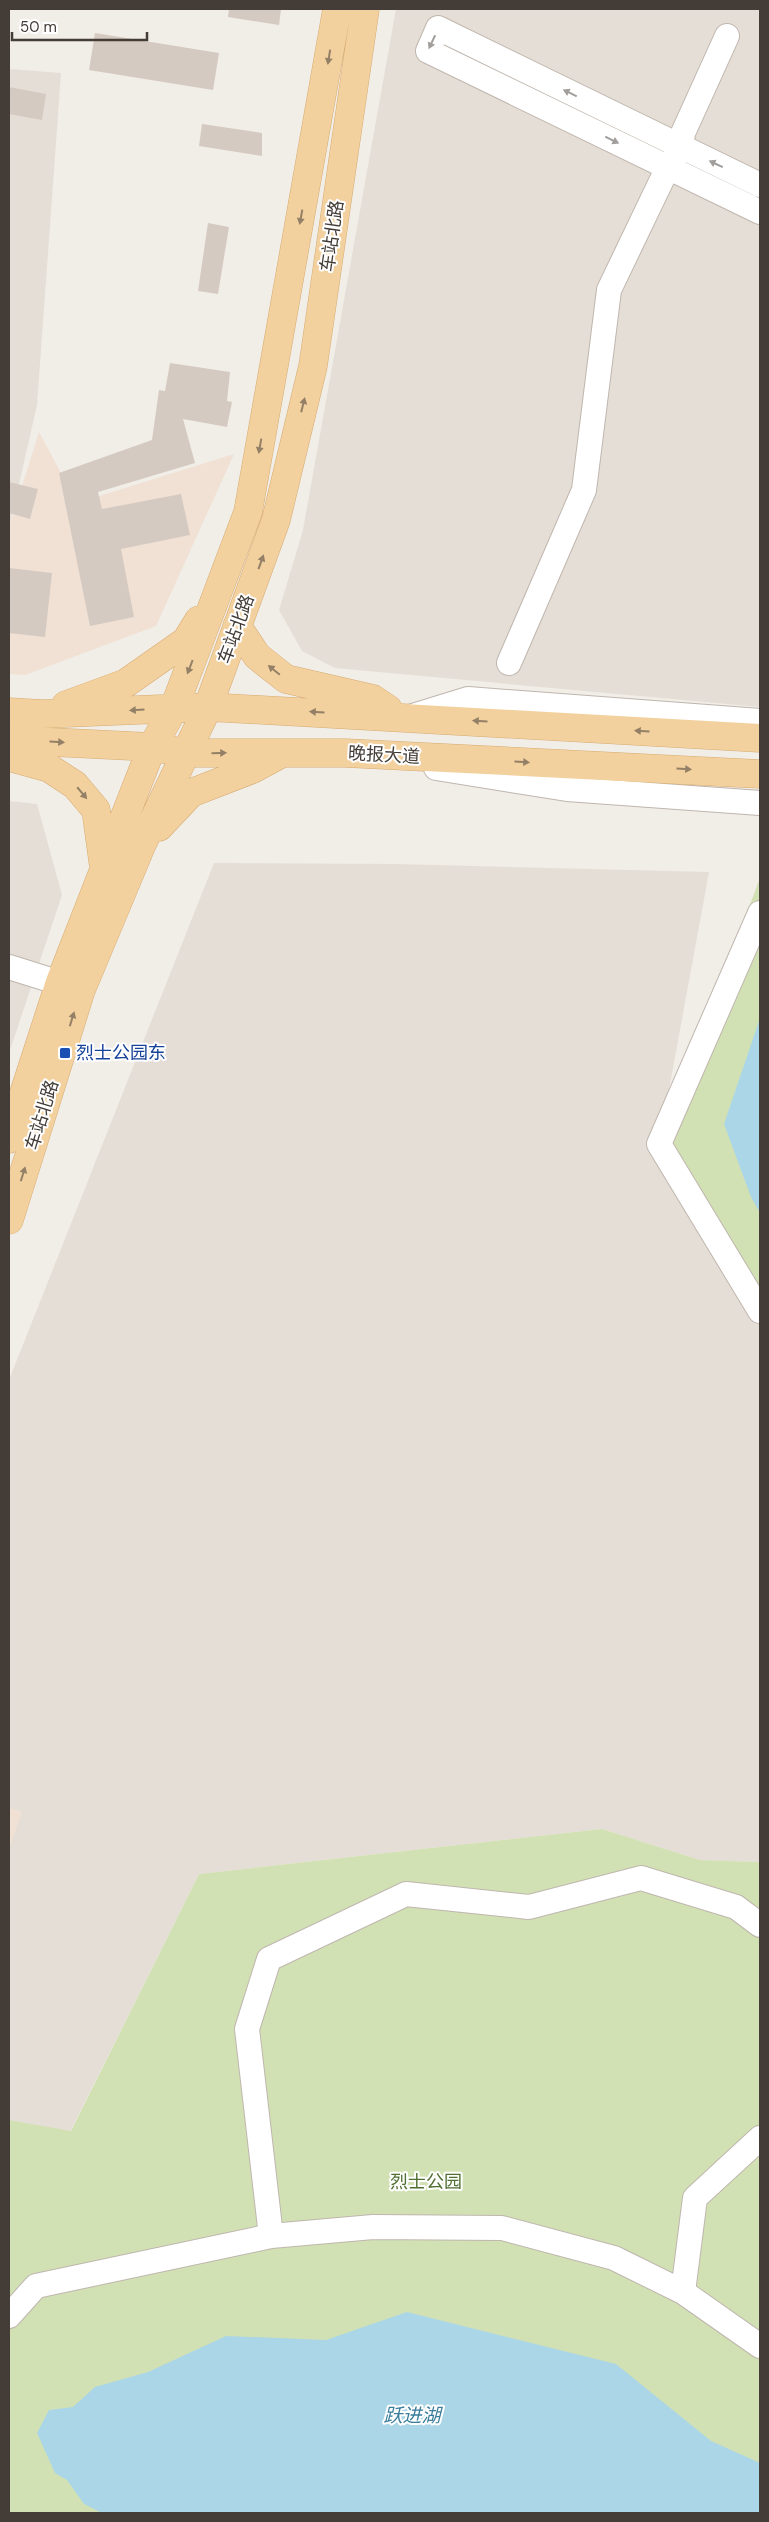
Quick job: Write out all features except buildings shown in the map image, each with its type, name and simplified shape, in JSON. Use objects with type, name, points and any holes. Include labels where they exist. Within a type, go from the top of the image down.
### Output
[{"type":"main road","name":"车站北路","points":[[9,1220],[70,986],[104,868],[152,747],[174,708],[248,512],[336,9]]},
{"type":"main road","name":"车站北路","points":[[9,1139],[70,986],[142,844],[208,707],[276,520],[313,366],[365,9]]},
{"type":"main road","points":[[42,714],[126,683],[186,642],[222,582]]},
{"type":"main road","points":[[237,626],[257,656],[286,679],[373,699],[405,716]]},
{"type":"main road","points":[[9,712],[42,714],[208,707],[405,716],[760,738]]},
{"type":"main road","name":"晚报大道","points":[[9,740],[152,747],[186,753],[345,753],[760,774]]},
{"type":"main road","points":[[142,844],[191,793],[253,769],[285,752]]},
{"type":"main road","points":[[9,757],[49,768],[75,785],[96,810],[104,868]]},
{"type":"street","points":[[760,185],[438,28],[428,51],[760,212]]},
{"type":"street","points":[[509,663],[584,490],[609,290],[668,167],[681,148],[683,133],[727,36]]},
{"type":"street","points":[[405,716],[468,699],[760,722]]},
{"type":"street","points":[[345,753],[567,790],[760,804]]},
{"type":"street","points":[[711,800],[760,819]]},
{"type":"street","points":[[760,912],[659,1144],[760,1311]]},
{"type":"street","points":[[9,967],[70,986]]},
{"type":"street","points":[[271,2236],[247,2029],[269,1959],[406,1894],[529,1907],[641,1878],[736,1907],[760,1925]]},
{"type":"street","points":[[683,2292],[695,2198],[760,2138]]},
{"type":"street","points":[[9,2316],[36,2286],[271,2236],[373,2227],[502,2228],[614,2258],[683,2292],[760,2346]]},
{"type":"shaded area","points":[[396,9],[760,9],[760,707],[335,668],[302,651],[279,610],[303,530]]},
{"type":"shaded area","points":[[9,69],[61,73],[37,405],[9,528]]},
{"type":"shaded area","points":[[39,432],[77,503],[234,454],[156,626],[25,675],[9,674],[9,528]]},
{"type":"shaded area","points":[[9,801],[37,804],[62,895],[9,1053]]},
{"type":"shaded area","points":[[214,863],[395,864],[709,872],[659,1144],[760,1311],[760,1862],[700,1860],[602,1829],[199,1874],[70,2132],[9,2120],[9,1849],[21,1812],[9,1808],[9,1380]]},
{"type":"shaded area","points":[[9,1808],[22,1812],[9,1849]]},
{"type":"green space","points":[[760,878],[760,1311],[659,1144]]},
{"type":"green space","name":"烈士公园","points":[[602,1829],[700,1860],[760,1862],[760,2513],[9,2513],[9,2120],[71,2131],[199,1874]]},
{"type":"water","points":[[760,1018],[760,1213],[751,1197],[724,1124]]},
{"type":"water","name":"跃进湖","points":[[407,2312],[616,2364],[711,2441],[760,2463],[760,2513],[102,2513],[84,2504],[67,2480],[55,2473],[37,2433],[49,2410],[73,2407],[95,2387],[148,2372],[226,2336],[326,2340]]},
{"type":"place","name":"烈士公园东","points":[[65,1053]]}]
